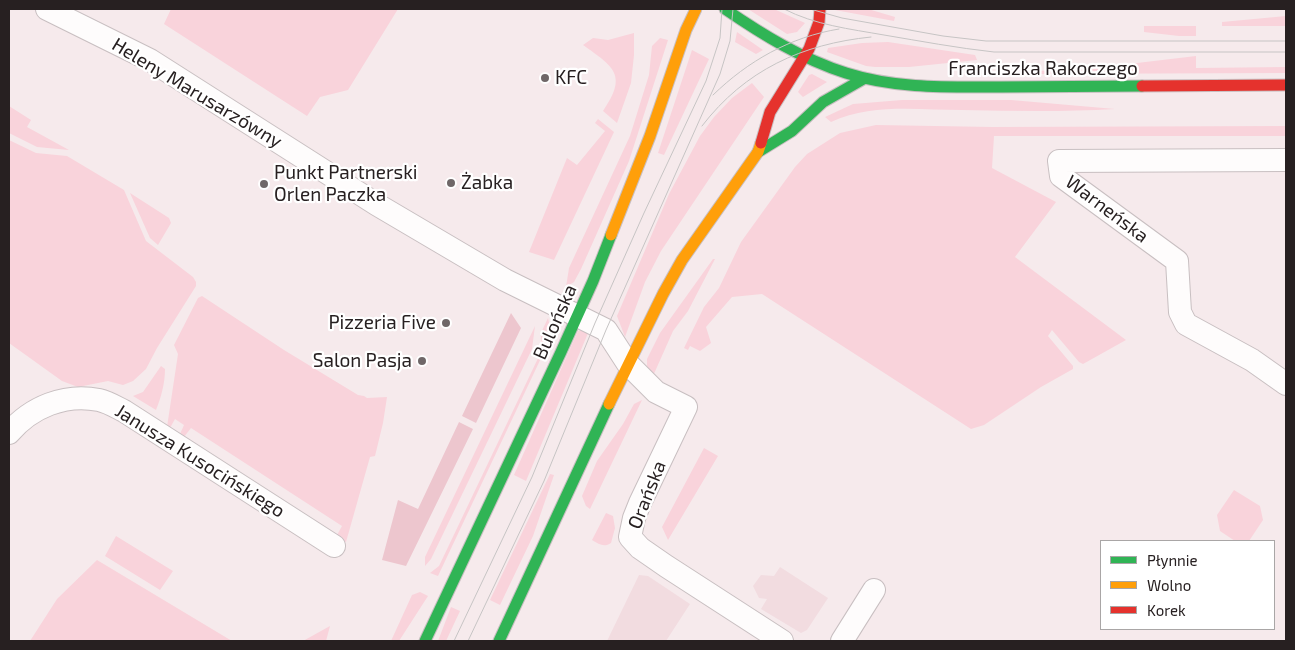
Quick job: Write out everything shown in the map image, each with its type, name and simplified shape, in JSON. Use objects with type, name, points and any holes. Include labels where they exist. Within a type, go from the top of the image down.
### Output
[{"type":"main road","name":"Bulońska","points":[[425,641],[578,317],[646,145],[686,30],[696,9]]},
{"type":"main road","name":"Franciszka Rakoczego","points":[[725,9],[770,40],[804,58],[865,78],[898,84],[969,87],[1286,85]]},
{"type":"main road","points":[[499,641],[628,364],[663,294],[682,260],[758,152],[770,112],[804,58],[815,35],[820,9]]},
{"type":"main road","points":[[758,152],[792,131],[823,102],[865,78]]},
{"type":"street","name":"Heleny Marusarzówny","points":[[47,9],[150,60],[384,209],[505,280],[606,330],[628,364]]},
{"type":"street","name":"Warneńska","points":[[1286,160],[1059,161],[1061,176],[1177,261],[1180,312],[1186,324],[1252,360],[1286,384]]},
{"type":"street","name":"Orańska","points":[[628,364],[656,392],[686,408],[640,503],[634,518],[630,537],[640,548],[660,562],[782,641]]},
{"type":"street","name":"Janusza Kusocińskiego","points":[[9,433],[28,416],[48,404],[74,399],[104,402],[124,411],[334,546]]},
{"type":"street","points":[[842,641],[874,590]]},
{"type":"shaded area","points":[[171,9],[398,9],[348,90],[320,97],[307,116],[164,24]]},
{"type":"shaded area","points":[[748,9],[774,9],[805,23],[797,32],[787,34]]},
{"type":"shaded area","points":[[835,9],[868,9],[895,17],[894,21]]},
{"type":"shaded area","points":[[1286,16],[1286,26],[1222,26],[1222,22]]},
{"type":"shaded area","points":[[1144,26],[1196,26],[1196,36],[1144,32]]},
{"type":"shaded area","points":[[737,32],[763,50],[756,54],[735,42]]},
{"type":"shaded area","points":[[634,33],[631,83],[617,123],[603,111],[615,89],[616,80],[614,73],[610,66],[583,45],[593,38],[608,40]]},
{"type":"shaded area","points":[[660,38],[668,40],[629,161],[581,269],[574,282],[566,287],[569,268],[630,136],[649,75],[652,46]]},
{"type":"shaded area","points":[[888,42],[975,55],[977,60],[909,67],[875,67],[866,66],[827,52],[828,48],[862,43]]},
{"type":"shaded area","points":[[692,50],[709,59],[664,155],[658,153]]},
{"type":"shaded area","points":[[1196,56],[1196,68],[1286,67],[1286,73],[1031,74],[1031,71],[1078,70]]},
{"type":"shaded area","points":[[812,74],[827,82],[803,97],[798,92],[809,75]]},
{"type":"shaded area","points":[[752,83],[764,97],[661,251],[645,282],[625,337],[617,316],[669,194],[700,136],[714,117],[732,98]]},
{"type":"shaded area","points":[[902,100],[1011,100],[1115,109],[1038,111],[895,109],[863,112],[831,122],[825,117],[853,104]]},
{"type":"shaded area","points":[[9,106],[31,120],[27,127],[69,150],[37,147],[9,133]]},
{"type":"shaded area","points":[[598,119],[614,132],[554,260],[529,252],[567,158],[577,165],[605,131],[595,123]]},
{"type":"shaded area","points":[[876,125],[993,127],[1286,126],[1286,136],[994,136],[992,168],[1056,202],[1015,257],[1126,340],[1083,364],[1079,362],[1052,330],[1048,336],[1073,366],[1073,369],[1041,387],[984,425],[971,429],[762,294],[732,297],[706,327],[711,343],[700,351],[690,346],[688,350],[684,348],[704,307],[719,288],[741,242],[795,167],[807,154],[840,133]]},
{"type":"shaded area","points":[[9,140],[36,153],[67,156],[124,190],[146,241],[193,277],[196,282],[196,286],[146,369],[133,381],[123,385],[108,381],[78,387],[62,381],[9,343]]},
{"type":"shaded area","points":[[130,193],[169,218],[171,223],[158,245],[150,238]]},
{"type":"shaded area","points":[[713,259],[715,259],[688,311],[673,331],[653,376],[647,366],[647,359],[660,333]]},
{"type":"shaded area","points":[[202,296],[284,350],[358,395],[367,398],[387,397],[375,456],[370,457],[346,542],[339,540],[337,535],[342,526],[191,428],[184,437],[180,434],[184,425],[175,419],[170,428],[167,427],[178,354],[174,345],[198,298]]},
{"type":"shaded area","points":[[511,313],[521,328],[476,423],[462,416]]},
{"type":"shaded area","points":[[548,318],[551,337],[438,576],[430,573],[439,566],[541,352],[541,333]]},
{"type":"shaded area","points":[[535,326],[532,349],[431,559],[425,566],[425,557]]},
{"type":"shaded area","points":[[591,326],[526,481],[514,475],[578,331]]},
{"type":"shaded area","points":[[161,366],[165,369],[164,380],[156,410],[133,396],[143,392]]},
{"type":"shaded area","points":[[642,400],[590,509],[586,506],[582,496],[597,461],[623,424],[634,404]]},
{"type":"shaded area","points":[[459,422],[473,429],[406,566],[382,560],[398,500],[418,509]]},
{"type":"shaded area","points":[[704,448],[718,456],[668,540],[662,527]]},
{"type":"shaded area","points":[[550,474],[554,475],[533,536],[500,605],[490,600]]},
{"type":"shaded area","points":[[1234,490],[1260,506],[1263,520],[1250,540],[1234,540],[1220,531],[1217,515]]},
{"type":"shaded area","points":[[606,513],[613,516],[615,528],[611,543],[604,545],[592,540]]},
{"type":"shaded area","points":[[116,536],[173,571],[160,590],[105,556]]},
{"type":"shaded area","points":[[97,560],[232,641],[30,641],[57,599]]},
{"type":"shaded area","points":[[780,567],[828,598],[807,630],[801,633],[761,609],[767,599],[759,598],[753,586],[761,575],[774,576]]},
{"type":"shaded area","points":[[639,575],[648,576],[690,604],[666,641],[607,641]]},
{"type":"shaded area","points":[[420,592],[428,596],[399,641],[391,641],[412,595]]},
{"type":"shaded area","points":[[451,607],[460,611],[446,641],[438,641]]},
{"type":"shaded area","points":[[330,626],[326,641],[303,641]]},
{"type":"tram line","points":[[454,641],[532,477],[595,323],[706,81],[720,38],[722,9]]},
{"type":"tram line","points":[[468,641],[544,481],[606,330],[720,74],[730,41],[733,9]]},
{"type":"tram line","points":[[784,9],[820,23],[994,52],[1286,52]]},
{"type":"tram line","points":[[810,9],[842,18],[943,36],[986,41],[1286,41]]},
{"type":"tram line","points":[[713,95],[741,71],[771,52],[804,38],[839,29]]},
{"type":"tram line","points":[[702,126],[737,89],[777,63],[799,53],[822,46],[871,37]]},
{"type":"traffic: fast","points":[[725,9],[768,37],[814,61],[846,73],[884,82],[942,87],[1142,86]]},
{"type":"traffic: fast","points":[[758,152],[792,131],[823,102],[865,78]]},
{"type":"traffic: fast","points":[[425,641],[561,352],[593,281],[611,235]]},
{"type":"traffic: fast","points":[[499,641],[609,404]]},
{"type":"traffic: slow","points":[[611,235],[650,136],[686,30],[696,9]]},
{"type":"traffic: slow","points":[[609,404],[663,294],[682,260],[758,152],[761,143]]},
{"type":"traffic: jam","points":[[761,143],[770,112],[809,49],[819,22],[820,9]]},
{"type":"traffic: jam","points":[[1142,86],[1286,85]]},
{"type":"place","name":"KFC","points":[[545,78]]},
{"type":"place","name":"Żabka","points":[[451,183]]},
{"type":"place","name":"Punkt Partnerski Orlen Paczka","points":[[264,184]]},
{"type":"place","name":"Pizzeria Five","points":[[446,323]]},
{"type":"place","name":"Salon Pasja","points":[[422,361]]}]
